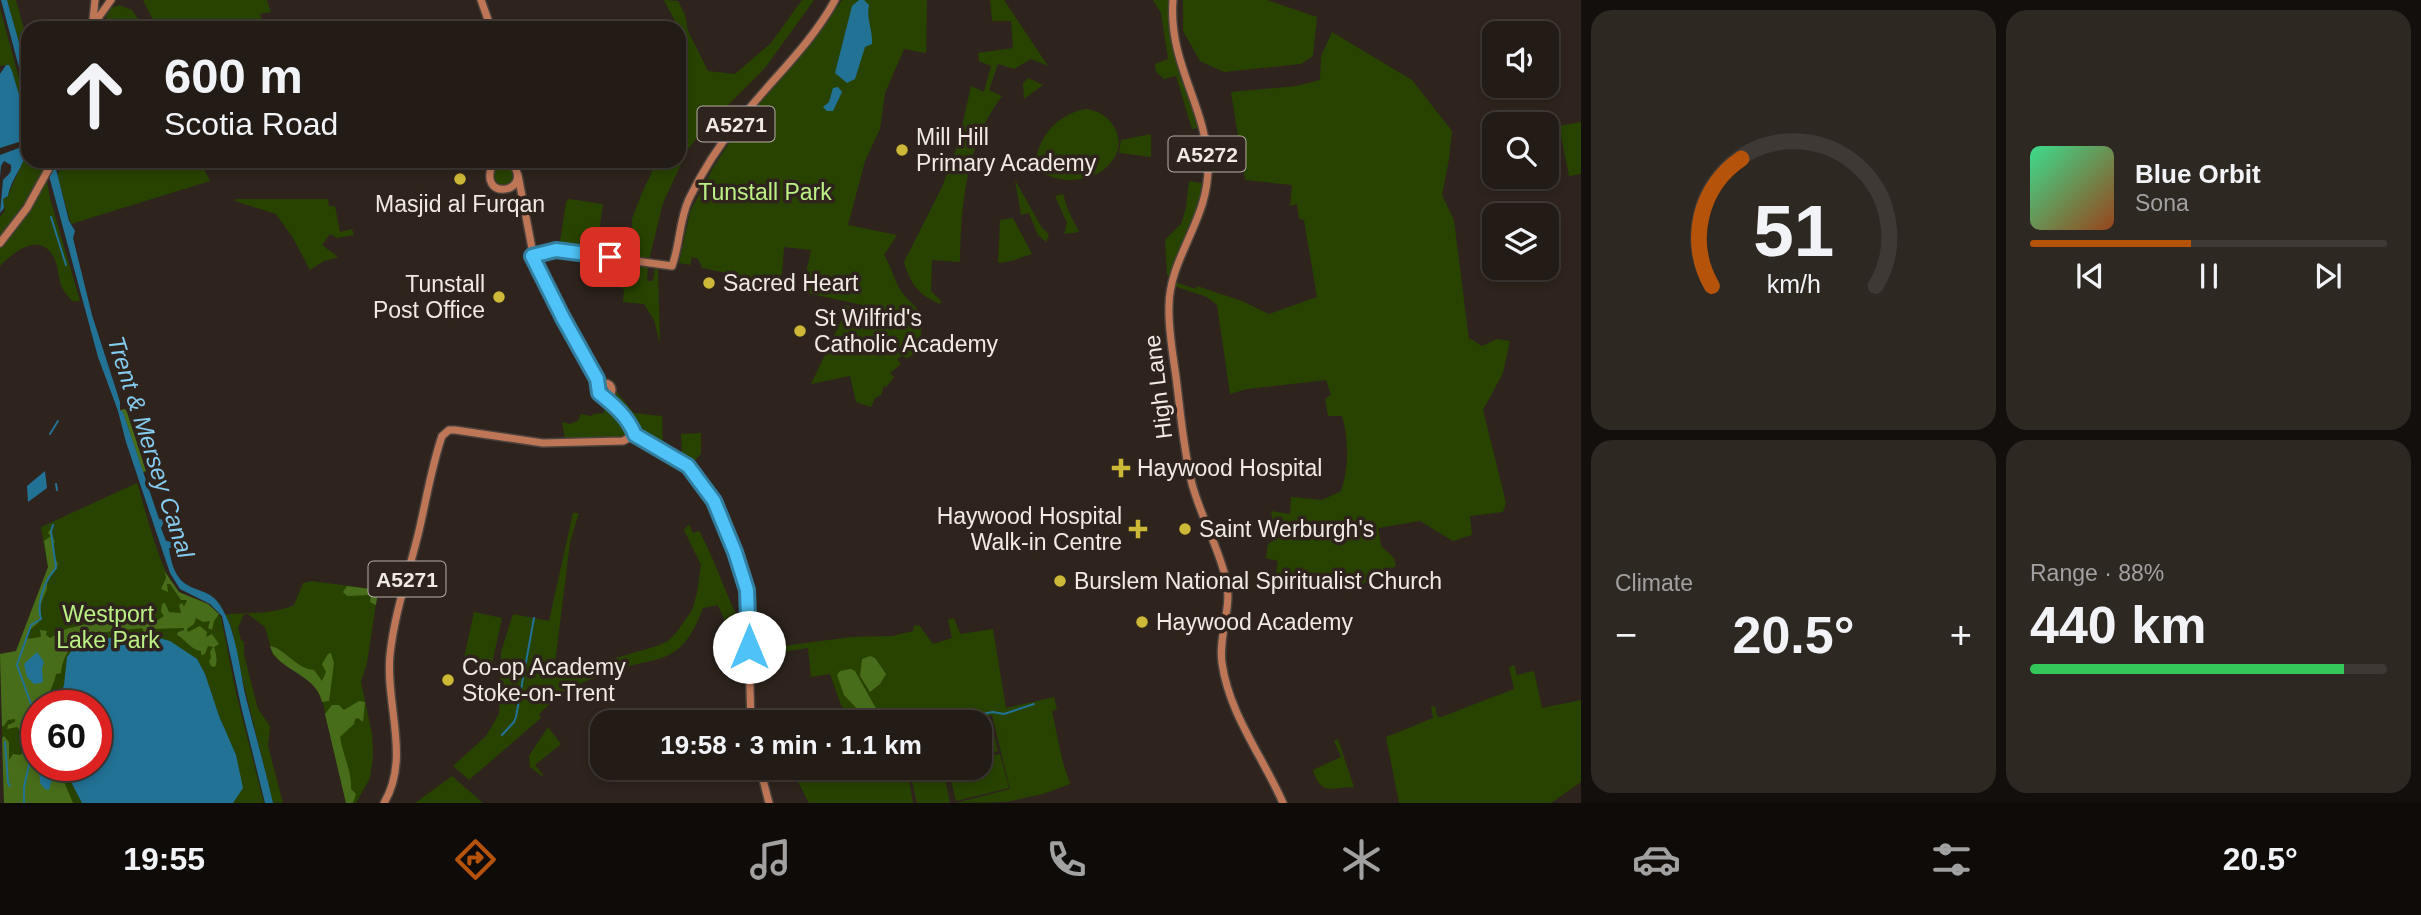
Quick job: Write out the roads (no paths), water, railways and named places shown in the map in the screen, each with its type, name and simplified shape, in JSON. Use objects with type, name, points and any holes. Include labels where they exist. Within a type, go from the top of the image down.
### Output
[{"type":"main road","points":[[93,21],[95,0]]},
{"type":"main road","points":[[96,21],[108,0]]},
{"type":"main road","points":[[481,0],[488,21]]},
{"type":"main road","name":"A5271","points":[[532,256],[556,250],[672,266],[688,200],[717,152],[738,122],[787,66],[835,0]]},
{"type":"main road","name":"High Lane","points":[[1174,0],[1176,51],[1201,123],[1208,163],[1202,210],[1169,292],[1182,425],[1192,484],[1227,584],[1221,654],[1225,683],[1232,704],[1267,767],[1283,803]]},
{"type":"main road","points":[[0,243],[14,228],[50,168]]},
{"type":"main road","points":[[492,168],[489,176],[492,184],[497,189],[514,192],[523,202]]},
{"type":"main road","points":[[514,168],[518,175],[532,256],[595,376],[603,386],[612,388],[608,395]]},
{"type":"main road","points":[[507,190],[515,185],[518,175]]},
{"type":"main road","points":[[603,386],[599,393],[608,395],[632,426],[635,435],[692,470],[714,501],[743,573],[749,607],[751,710]]},
{"type":"main road","name":"A5271","points":[[384,803],[394,783],[395,729],[390,684],[393,639],[439,448],[446,432],[471,432],[543,443],[623,441],[635,435]]},
{"type":"main road","points":[[764,780],[769,803]]},
{"type":"water","points":[[1,0],[7,0],[18,37],[21,75]]},
{"type":"water","points":[[859,0],[864,0],[869,5],[872,44],[865,47],[855,79],[847,83],[835,73],[852,6]]},
{"type":"water","points":[[6,65],[9,65],[21,101],[21,141],[0,148],[0,74]]},
{"type":"water","points":[[838,87],[842,92],[833,111],[827,111],[823,107],[829,102],[833,88]]},
{"type":"water","points":[[21,147],[21,164],[8,196],[3,199],[4,208],[0,213],[3,180],[9,174],[11,165],[4,161],[0,177],[0,155]]},
{"type":"water","points":[[47,168],[56,168],[69,221],[75,231],[73,238],[92,315],[120,402],[120,410],[123,412],[159,519],[165,520],[161,528],[166,541],[186,544],[186,547],[169,548],[173,565],[184,583],[214,598],[226,615],[237,650],[246,698],[273,803],[265,803],[222,616],[210,604],[180,589],[170,573],[98,357]]},
{"type":"water","points":[[45,471],[47,488],[28,502],[27,486]]},
{"type":"water","points":[[133,635],[152,636],[170,641],[197,659],[236,755],[243,788],[233,803],[82,803],[71,781],[112,781],[112,690],[62,690],[67,657],[73,649],[93,640]]},
{"type":"water","points":[[37,652],[44,662],[43,681],[34,684],[27,677],[24,664]]},
{"type":"water","points":[[40,781],[51,781],[49,790]]},
{"type":"waterway","points":[[51,217],[66,265]]},
{"type":"waterway","points":[[50,434],[58,421]]},
{"type":"waterway","points":[[56,484],[57,490]]},
{"type":"waterway","points":[[24,803],[34,720],[17,665],[31,625],[41,619],[42,592],[56,568],[51,531],[53,525]]},
{"type":"waterway","points":[[502,735],[516,717],[534,618]]},
{"type":"waterway","points":[[992,712],[1004,714],[1034,704]]},
{"type":"waterway","points":[[5,742],[10,786]]},
{"type":"place","name":"Mill Hill Primary Academy","points":[[902,150]]},
{"type":"place","name":"Masjid al Furqan","points":[[460,179]]},
{"type":"place","name":"Sacred Heart","points":[[709,283]]},
{"type":"place","name":"Tunstall Post Office","points":[[499,297]]},
{"type":"place","name":"St Wilfrid's Catholic Academy","points":[[800,331]]},
{"type":"place","name":"Haywood Hospital","points":[[1121,468]]},
{"type":"place","name":"Haywood Hospital Walk-in Centre","points":[[1138,529]]},
{"type":"place","name":"Saint Werburgh's","points":[[1185,529]]},
{"type":"place","name":"Burslem National Spiritualist Church","points":[[1060,581]]},
{"type":"place","name":"Haywood Academy","points":[[1142,622]]},
{"type":"place","name":"Co-op Academy Stoke-on-Trent","points":[[448,680]]},
{"type":"park label","name":"Tunstall Park","points":[[765,192]]},
{"type":"park label","name":"Westport Lake Park","points":[[108,627]]},
{"type":"water label","name":"Trent & Mersey Canal","points":[[151,447]]}]
